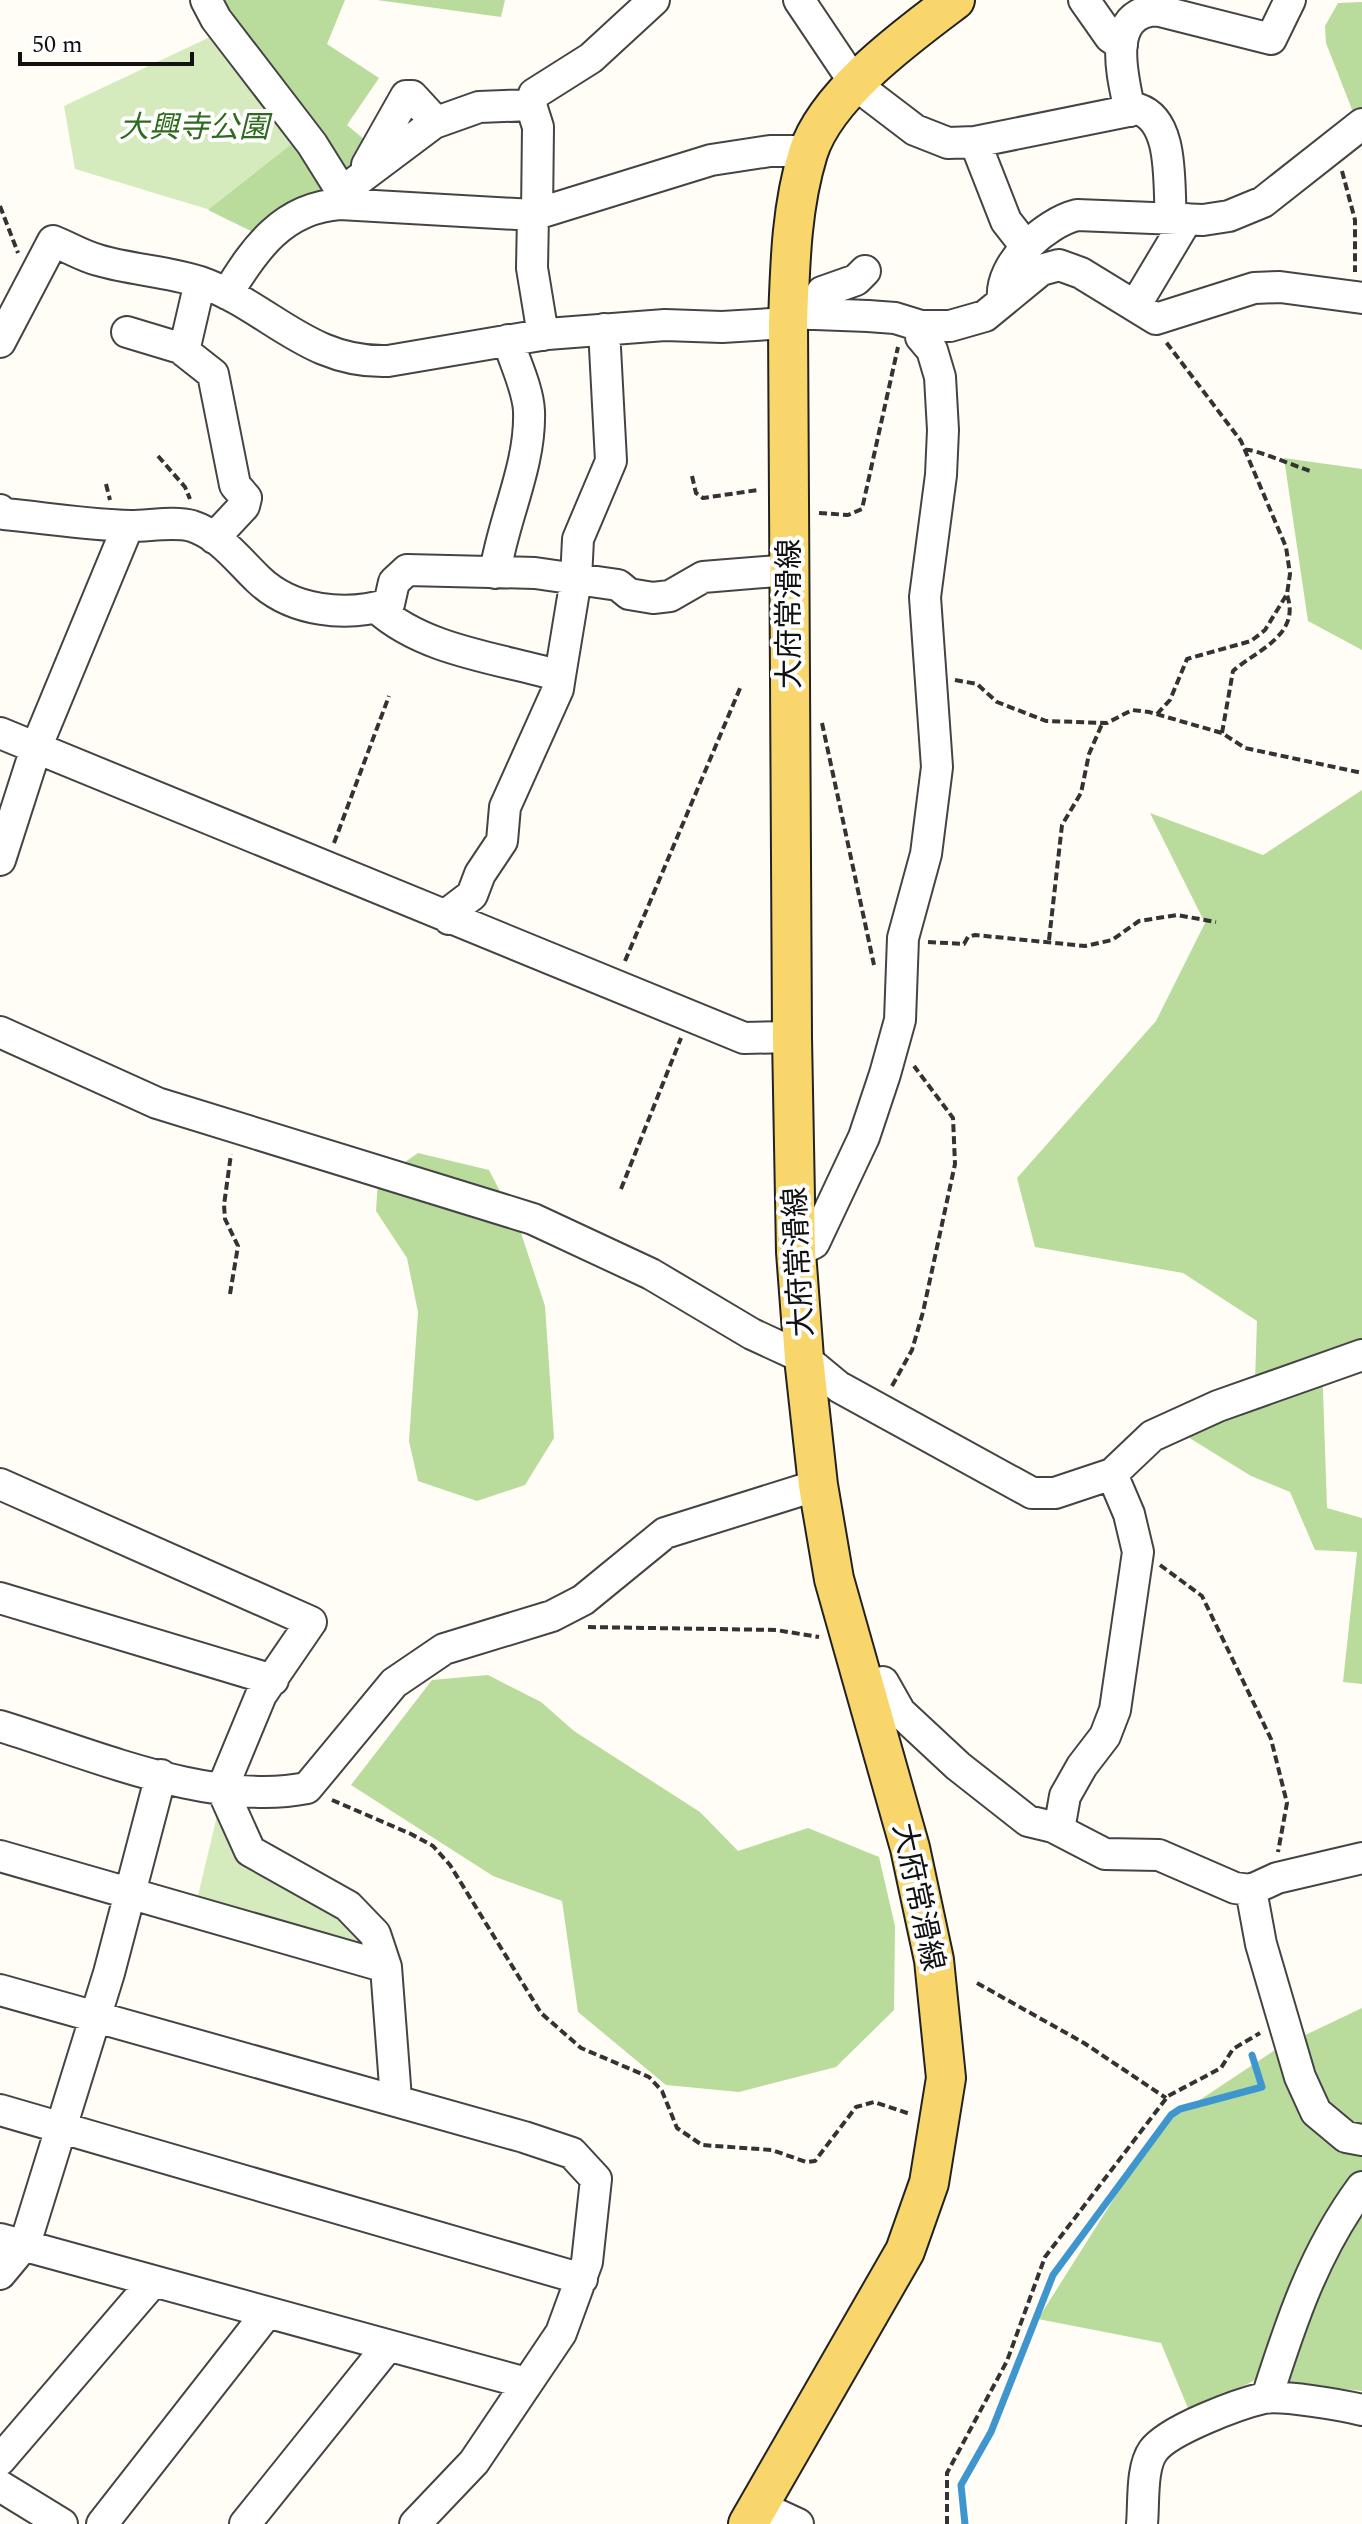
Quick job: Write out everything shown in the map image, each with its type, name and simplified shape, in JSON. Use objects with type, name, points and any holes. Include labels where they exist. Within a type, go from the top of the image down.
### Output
[{"type":"main road","name":"大府常滑線","points":[[754,2515],[905,2251],[929,2183],[946,2078],[934,1960],[910,1848],[834,1579],[818,1485],[804,1358],[796,1252],[792,1037],[789,497],[796,317],[791,240],[808,151],[830,112],[856,85],[955,0]]},
{"type":"street","points":[[206,0],[216,19],[348,190]]},
{"type":"street","points":[[543,335],[532,268],[538,127],[531,105],[543,86],[591,58],[654,0]]},
{"type":"street","points":[[799,0],[856,85],[915,130],[948,143],[975,142],[1130,111],[1148,112],[1163,133],[1179,218],[1145,313]]},
{"type":"street","points":[[1084,0],[1110,37],[1122,45]]},
{"type":"street","points":[[1130,111],[1122,65],[1122,34],[1133,18],[1156,10],[1271,39],[1290,0]]},
{"type":"street","points":[[348,190],[406,96],[412,96],[436,122],[479,107],[531,105]]},
{"type":"street","points":[[1003,299],[1001,284],[1027,248],[1062,219],[1077,215],[1229,216],[1263,202],[1362,124]]},
{"type":"street","points":[[975,142],[1006,221],[1027,248]]},
{"type":"street","points":[[184,351],[214,288],[280,228],[312,206],[348,190],[535,214],[711,160],[770,151],[808,151]]},
{"type":"street","points":[[0,342],[53,241],[96,260],[214,288],[312,346],[361,362],[388,361],[508,340],[604,329],[796,317],[868,316],[914,324],[969,322],[985,316],[1041,270],[1059,265],[1081,273],[1145,313],[1254,288],[1280,287],[1360,297]]},
{"type":"street","points":[[796,317],[822,292],[856,280],[865,271]]},
{"type":"street","points":[[796,1252],[814,1243],[864,1137],[900,1020],[903,938],[926,854],[937,767],[925,597],[941,475],[943,430],[940,377],[932,350],[914,324]]},
{"type":"street","points":[[449,919],[451,911],[472,895],[480,874],[502,841],[505,807],[558,689],[576,579],[578,539],[611,461],[604,329]]},
{"type":"street","points":[[127,332],[184,351],[213,374],[235,485],[246,498],[244,506],[202,532]]},
{"type":"street","points":[[495,573],[501,535],[525,459],[529,409],[508,340]]},
{"type":"street","points":[[1,513],[202,532],[261,582],[294,601],[324,610],[377,608],[389,604],[394,582],[407,570],[535,573],[618,585],[629,594],[653,598],[670,596],[703,577],[789,570]]},
{"type":"street","points":[[0,860],[36,748],[128,526]]},
{"type":"street","points":[[377,608],[396,626],[418,637],[560,676]]},
{"type":"street","points":[[0,733],[744,1038],[792,1037]]},
{"type":"street","points":[[0,1032],[157,1103],[533,1219],[651,1274],[752,1334],[804,1358],[839,1387],[1032,1493],[1065,1491],[1112,1474],[1152,1436],[1218,1406],[1362,1355]]},
{"type":"street","points":[[1059,1830],[1065,1796],[1105,1736],[1115,1710],[1138,1552],[1129,1514],[1112,1474]]},
{"type":"street","points":[[0,1484],[311,1622],[261,1695],[222,1789],[250,1851],[348,1906],[375,1934],[386,1967],[396,2099]]},
{"type":"street","points":[[0,1726],[161,1775],[222,1789],[287,1792],[307,1788],[394,1683],[444,1649],[552,1616],[583,1600],[665,1533],[697,1520],[818,1485]]},
{"type":"street","points":[[0,1598],[273,1680]]},
{"type":"street","points":[[864,1685],[883,1682],[900,1712],[958,1766],[1028,1821],[1059,1830],[1105,1854],[1159,1855],[1235,1888],[1264,1884],[1362,1858]]},
{"type":"street","points":[[0,2274],[59,2128],[161,1775]]},
{"type":"street","points":[[0,1856],[386,1967]]},
{"type":"street","points":[[1264,1884],[1261,1944],[1300,2077],[1316,2112],[1346,2137],[1362,2140]]},
{"type":"street","points":[[0,1990],[94,2013],[396,2099],[572,2153],[596,2179],[590,2247],[582,2279],[561,2333],[474,2462],[415,2524]]},
{"type":"street","points":[[0,2110],[582,2279]]},
{"type":"street","points":[[1267,2397],[1300,2295],[1333,2226],[1362,2187]]},
{"type":"street","points":[[12,2242],[152,2283],[526,2383]]},
{"type":"street","points":[[0,2460],[152,2283]]},
{"type":"street","points":[[102,2524],[267,2313]]},
{"type":"street","points":[[245,2524],[388,2346]]},
{"type":"street","points":[[1142,2524],[1152,2452],[1172,2435],[1267,2397],[1332,2403],[1362,2410]]},
{"type":"street","points":[[0,2486],[62,2524]]},
{"type":"street","points":[[754,2515],[798,2524]]},
{"type":"path","points":[[1328,149],[1340,166],[1350,196],[1355,220],[1360,297]]},
{"type":"path","points":[[0,206],[21,259]]},
{"type":"path","points":[[1145,313],[1244,450],[1286,547],[1290,574],[1287,594],[1289,618],[1282,634],[1233,671],[1222,733]]},
{"type":"path","points":[[692,476],[696,493],[703,498],[789,497],[857,515],[862,509],[886,393],[914,324]]},
{"type":"path","points":[[1244,450],[1252,449],[1310,471]]},
{"type":"path","points":[[158,456],[185,487],[202,532]]},
{"type":"path","points":[[1157,714],[1170,700],[1187,659],[1251,641],[1265,630],[1287,594]]},
{"type":"path","points":[[929,678],[977,684],[997,702],[1046,721],[1103,723],[1132,710],[1157,714],[1222,733],[1245,748],[1362,773]]},
{"type":"path","points":[[614,986],[741,686]]},
{"type":"path","points":[[325,866],[389,696]]},
{"type":"path","points":[[1049,940],[1062,825],[1081,793],[1089,754],[1103,723]]},
{"type":"path","points":[[903,938],[964,944],[968,937],[975,935],[1085,946],[1102,943],[1139,921],[1177,915],[1216,922]]},
{"type":"path","points":[[621,1189],[690,1016]]},
{"type":"path","points":[[230,1294],[238,1246],[225,1219],[224,1205],[233,1126]]},
{"type":"path","points":[[1138,1552],[1202,1596],[1271,1739],[1287,1803],[1276,1862],[1264,1884]]},
{"type":"path","points":[[552,1616],[581,1627],[776,1630],[831,1640],[851,1638]]},
{"type":"path","points":[[307,1788],[433,1846],[450,1865],[541,2013],[581,2048],[649,2077],[662,2091],[677,2128],[702,2145],[772,2150],[806,2162],[815,2161],[856,2107],[874,2102],[938,2123]]},
{"type":"path","points":[[977,1983],[1084,2043],[1166,2098]]},
{"type":"path","points":[[947,2524],[947,2473],[1007,2361],[1045,2257],[1166,2098],[1221,2068],[1233,2049],[1254,2038],[1281,2012]]},
{"type":"green space","points":[[222,0],[345,0],[327,44],[379,78],[347,125],[384,156],[255,233],[208,210],[307,132]]},
{"type":"green space","points":[[377,0],[505,0],[501,17]]},
{"type":"green space","points":[[1362,2],[1362,135],[1326,43],[1325,26],[1338,3]]},
{"type":"green space","name":"大興寺公園","points":[[210,37],[242,68],[330,187],[260,225],[75,169],[64,106]]},
{"type":"green space","points":[[1284,458],[1362,469],[1362,650],[1308,621]]},
{"type":"green space","points":[[1362,790],[1362,1349],[1322,1361],[1327,1508],[1362,1518],[1362,1684],[1343,1682],[1357,1552],[1315,1550],[1290,1492],[1251,1476],[1183,1434],[1254,1410],[1257,1321],[1183,1273],[1035,1247],[1017,1178],[1156,1021],[1205,923],[1150,813],[1263,855]]},
{"type":"green space","points":[[418,1153],[489,1170],[520,1230],[545,1306],[554,1438],[525,1485],[477,1501],[418,1481],[409,1441],[418,1312],[407,1258],[376,1211],[378,1181]]},
{"type":"green space","points":[[488,1675],[541,1702],[574,1731],[700,1812],[738,1851],[808,1828],[879,1857],[895,1926],[894,2010],[836,2067],[739,2092],[666,2085],[578,2012],[562,1901],[493,1876],[351,1785],[432,1680]]},
{"type":"green space","points":[[220,1803],[339,1913],[362,1939],[362,1948],[197,1900]]},
{"type":"green space","points":[[1362,2008],[1362,2391],[1257,2379],[1190,2413],[1161,2343],[1038,2319],[1159,2127],[1278,2048]]},
{"type":"waterway","points":[[965,2524],[961,2485],[991,2432],[1053,2275],[1171,2115],[1180,2109],[1262,2087],[1252,2055]]}]
